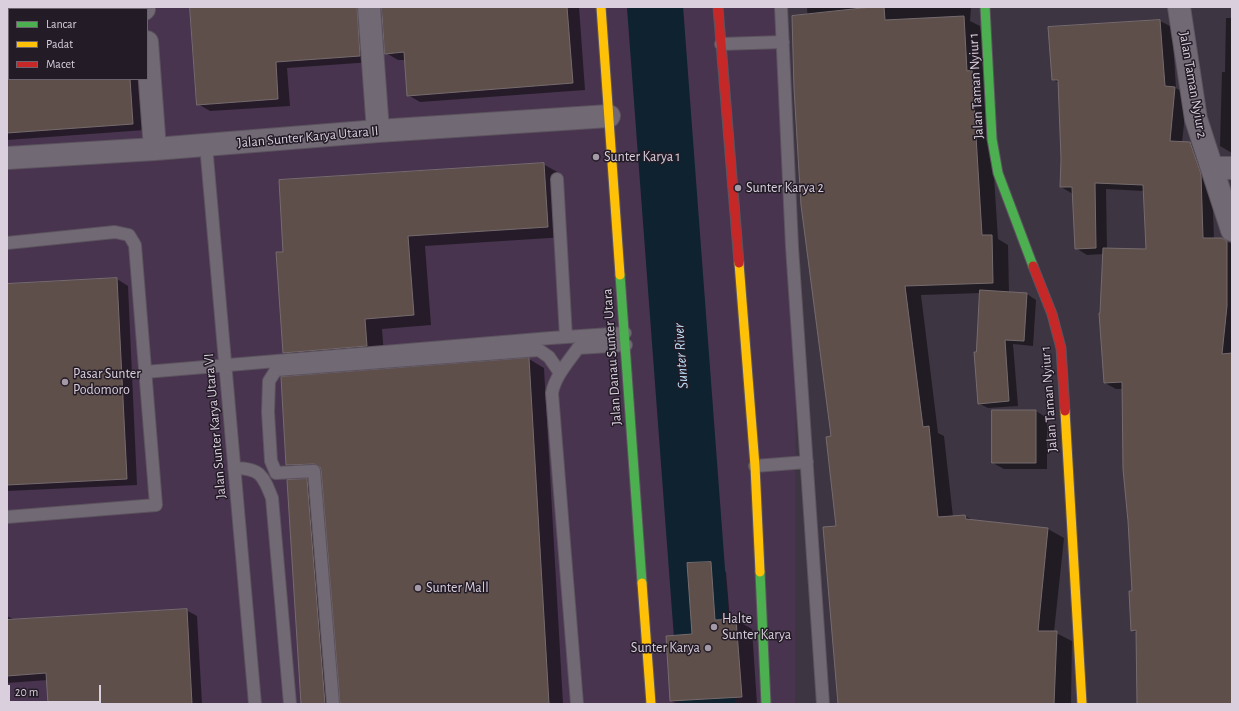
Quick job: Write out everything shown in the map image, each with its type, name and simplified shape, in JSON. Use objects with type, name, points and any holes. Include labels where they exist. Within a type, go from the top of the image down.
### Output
[{"type":"main road","name":"Jalan Danau Sunter Utara","points":[[601,7],[652,704]]},
{"type":"main road","points":[[718,7],[755,466],[766,704]]},
{"type":"main road","name":"Jalan Taman Nyiur 1","points":[[985,7],[992,139],[998,173],[1052,314],[1061,348],[1082,704]]},
{"type":"street","points":[[369,7],[378,131]]},
{"type":"street","name":"Jalan Taman Nyiur 2","points":[[1179,7],[1196,119],[1222,168],[1232,230]]},
{"type":"street","points":[[148,55],[155,149]]},
{"type":"street","name":"Jalan Sunter Karya Utara II","points":[[7,158],[155,149],[378,131],[608,116]]},
{"type":"lane","points":[[781,7],[792,247],[823,704]]},
{"type":"lane","points":[[721,44],[782,42]]},
{"type":"lane","name":"Jalan Sunter Karya Utara VI","points":[[206,145],[255,704]]},
{"type":"lane","points":[[557,178],[566,337]]},
{"type":"lane","points":[[7,243],[115,232],[129,235],[135,245],[156,505],[7,516]]},
{"type":"lane","points":[[145,372],[225,364],[566,337],[625,339]]},
{"type":"lane","points":[[577,704],[552,393],[553,386],[560,373],[578,348],[625,339]]},
{"type":"lane","points":[[333,704],[314,471],[276,473],[271,462],[268,412],[269,381],[276,370],[539,350],[549,356],[560,373]]},
{"type":"lane","points":[[755,466],[807,462]]},
{"type":"lane","points":[[234,468],[247,468],[265,479],[272,498],[290,704]]},
{"type":"shaded area","points":[[7,7],[781,7],[796,297],[795,704],[7,704]]},
{"type":"building","points":[[190,7],[357,7],[360,56],[276,62],[278,99],[197,105]]},
{"type":"building","points":[[382,7],[567,7],[573,83],[407,96],[404,52],[385,54]]},
{"type":"building","points":[[884,7],[885,20],[964,16],[967,71],[972,70],[982,235],[992,235],[993,283],[905,286],[923,427],[929,426],[938,517],[965,515],[966,519],[1048,528],[1038,631],[1057,631],[1054,704],[838,704],[823,527],[836,526],[826,437],[831,436],[801,205],[794,88],[792,16]]},
{"type":"building","points":[[1160,20],[1165,86],[1175,87],[1170,141],[1190,142],[1201,174],[1203,238],[1222,238],[1227,241],[1227,306],[1222,354],[1232,353],[1232,704],[1137,704],[1136,630],[1131,631],[1129,591],[1132,591],[1123,469],[1122,382],[1104,383],[1099,313],[1103,248],[1146,249],[1143,185],[1095,183],[1096,248],[1075,249],[1072,187],[1060,187],[1061,159],[1058,80],[1052,80],[1048,27]]},
{"type":"building","points":[[7,79],[130,80],[133,124],[7,133]]},
{"type":"building","points":[[544,163],[548,227],[408,236],[414,315],[365,319],[367,346],[283,353],[276,252],[283,252],[279,180]]},
{"type":"building","name":"Pasar Sunter Podomoro","points":[[117,278],[127,479],[7,485],[7,284]]},
{"type":"building","points":[[980,290],[1027,293],[1024,341],[1005,340],[1009,401],[978,404],[974,352],[976,352]]},
{"type":"building","name":"Sunter Mall","points":[[529,358],[549,704],[340,704],[321,470],[320,467],[314,464],[286,465],[281,377]]},
{"type":"building","points":[[992,410],[1036,410],[1036,463],[992,463]]},
{"type":"building","points":[[307,479],[325,704],[301,704],[287,480]]},
{"type":"building","name":"Halte Sunter Karya","points":[[711,562],[715,620],[736,619],[742,697],[670,701],[666,636],[692,634],[687,563]]},
{"type":"building","points":[[187,609],[192,704],[48,704],[46,673],[7,676],[7,620]]},
{"type":"waterway","name":"Sunter River","points":[[655,7],[707,704]]},
{"type":"traffic: fast","points":[[985,7],[992,139],[998,173],[1033,266]]},
{"type":"traffic: fast","points":[[620,275],[642,583]]},
{"type":"traffic: fast","points":[[760,572],[766,704]]},
{"type":"traffic: slow","points":[[601,7],[620,275]]},
{"type":"traffic: slow","points":[[739,263],[755,466],[760,572]]},
{"type":"traffic: slow","points":[[1065,411],[1082,704]]},
{"type":"traffic: slow","points":[[642,583],[651,704]]},
{"type":"traffic: jam","points":[[718,7],[739,263]]},
{"type":"traffic: jam","points":[[1033,266],[1052,314],[1061,348],[1065,411]]},
{"type":"place","name":"Sunter Karya 1","points":[[596,157]]},
{"type":"place","name":"Sunter Karya 2","points":[[738,188]]},
{"type":"place","name":"Pasar Sunter Podomoro","points":[[65,382]]},
{"type":"place","name":"Sunter Mall","points":[[418,588]]},
{"type":"place","name":"Halte Sunter Karya","points":[[714,627]]},
{"type":"place","name":"Sunter Karya","points":[[708,648]]}]
